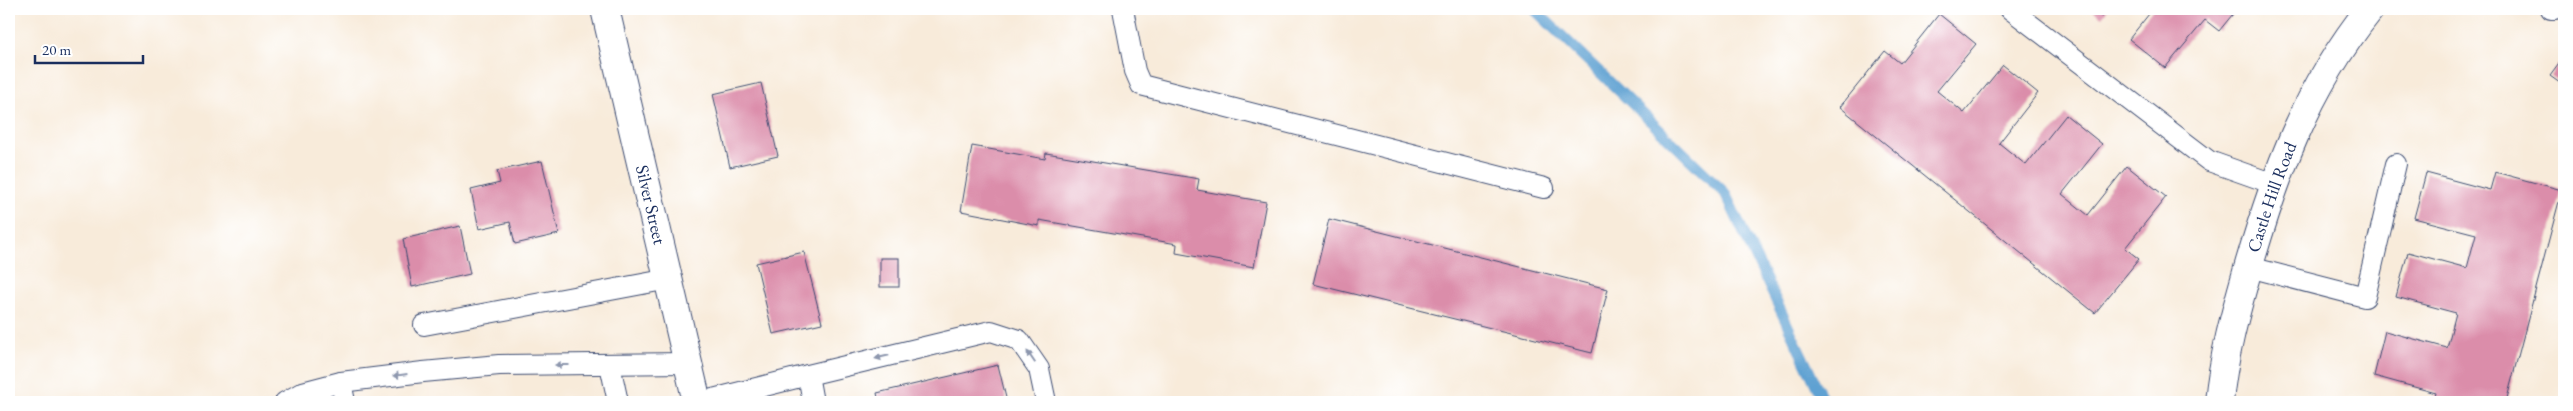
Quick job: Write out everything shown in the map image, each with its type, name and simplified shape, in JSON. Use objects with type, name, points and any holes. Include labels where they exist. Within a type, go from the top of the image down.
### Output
[{"type":"street","name":"Silver Street","points":[[605,9],[688,363],[699,402]]},
{"type":"street","name":"Castle Hill Road","points":[[2219,402],[2225,360],[2249,267],[2274,184],[2296,128],[2317,86],[2342,46],[2370,9]]},
{"type":"lane","points":[[1123,9],[1135,71],[1141,85],[1544,188]]},
{"type":"lane","points":[[2010,9],[2209,161],[2274,184]]},
{"type":"lane","points":[[2249,267],[2365,297],[2396,164]]},
{"type":"lane","points":[[424,325],[669,279]]},
{"type":"lane","points":[[699,402],[991,330],[1019,340],[1039,370],[1046,402]]},
{"type":"lane","points":[[287,402],[303,392],[341,382],[499,365],[688,363]]},
{"type":"lane","points":[[610,365],[618,402]]},
{"type":"lane","points":[[808,375],[813,402]]},
{"type":"lane","points":[[341,382],[345,402]]},
{"type":"building","points":[[2091,9],[2108,9],[2102,17]]},
{"type":"building","points":[[2153,9],[2237,9],[2219,31],[2205,20],[2165,68],[2129,39]]},
{"type":"building","points":[[1939,14],[1976,44],[1937,91],[1964,113],[2003,65],[2038,93],[1999,143],[2026,165],[2066,115],[2102,144],[2062,194],[2088,215],[2127,166],[2166,197],[2125,248],[2139,259],[2095,313],[1840,107],[1885,51],[1900,63]]},
{"type":"building","points":[[2564,57],[2564,86],[2550,76]]},
{"type":"building","points":[[761,83],[778,156],[730,167],[713,94]]},
{"type":"building","points":[[972,146],[1045,159],[1046,153],[1199,179],[1197,190],[1266,202],[1254,267],[1176,253],[1177,244],[1039,220],[1039,226],[961,211]]},
{"type":"building","points":[[542,161],[559,234],[515,244],[510,222],[479,229],[471,190],[500,183],[497,171]]},
{"type":"building","points":[[2495,172],[2562,190],[2506,402],[2433,402],[2436,393],[2374,376],[2385,331],[2447,348],[2456,313],[2396,297],[2408,252],[2467,268],[2476,234],[2414,218],[2426,173],[2490,190]]},
{"type":"building","points":[[1329,219],[1608,289],[1592,353],[1313,284]]},
{"type":"building","points":[[460,226],[470,274],[412,287],[403,239]]},
{"type":"building","points":[[804,252],[822,323],[773,334],[756,263]]},
{"type":"building","points":[[880,258],[899,258],[899,287],[880,287]]},
{"type":"building","points":[[998,365],[1007,402],[879,402],[877,393]]},
{"type":"waterway","points":[[1534,9],[1725,193],[1824,402]]}]
